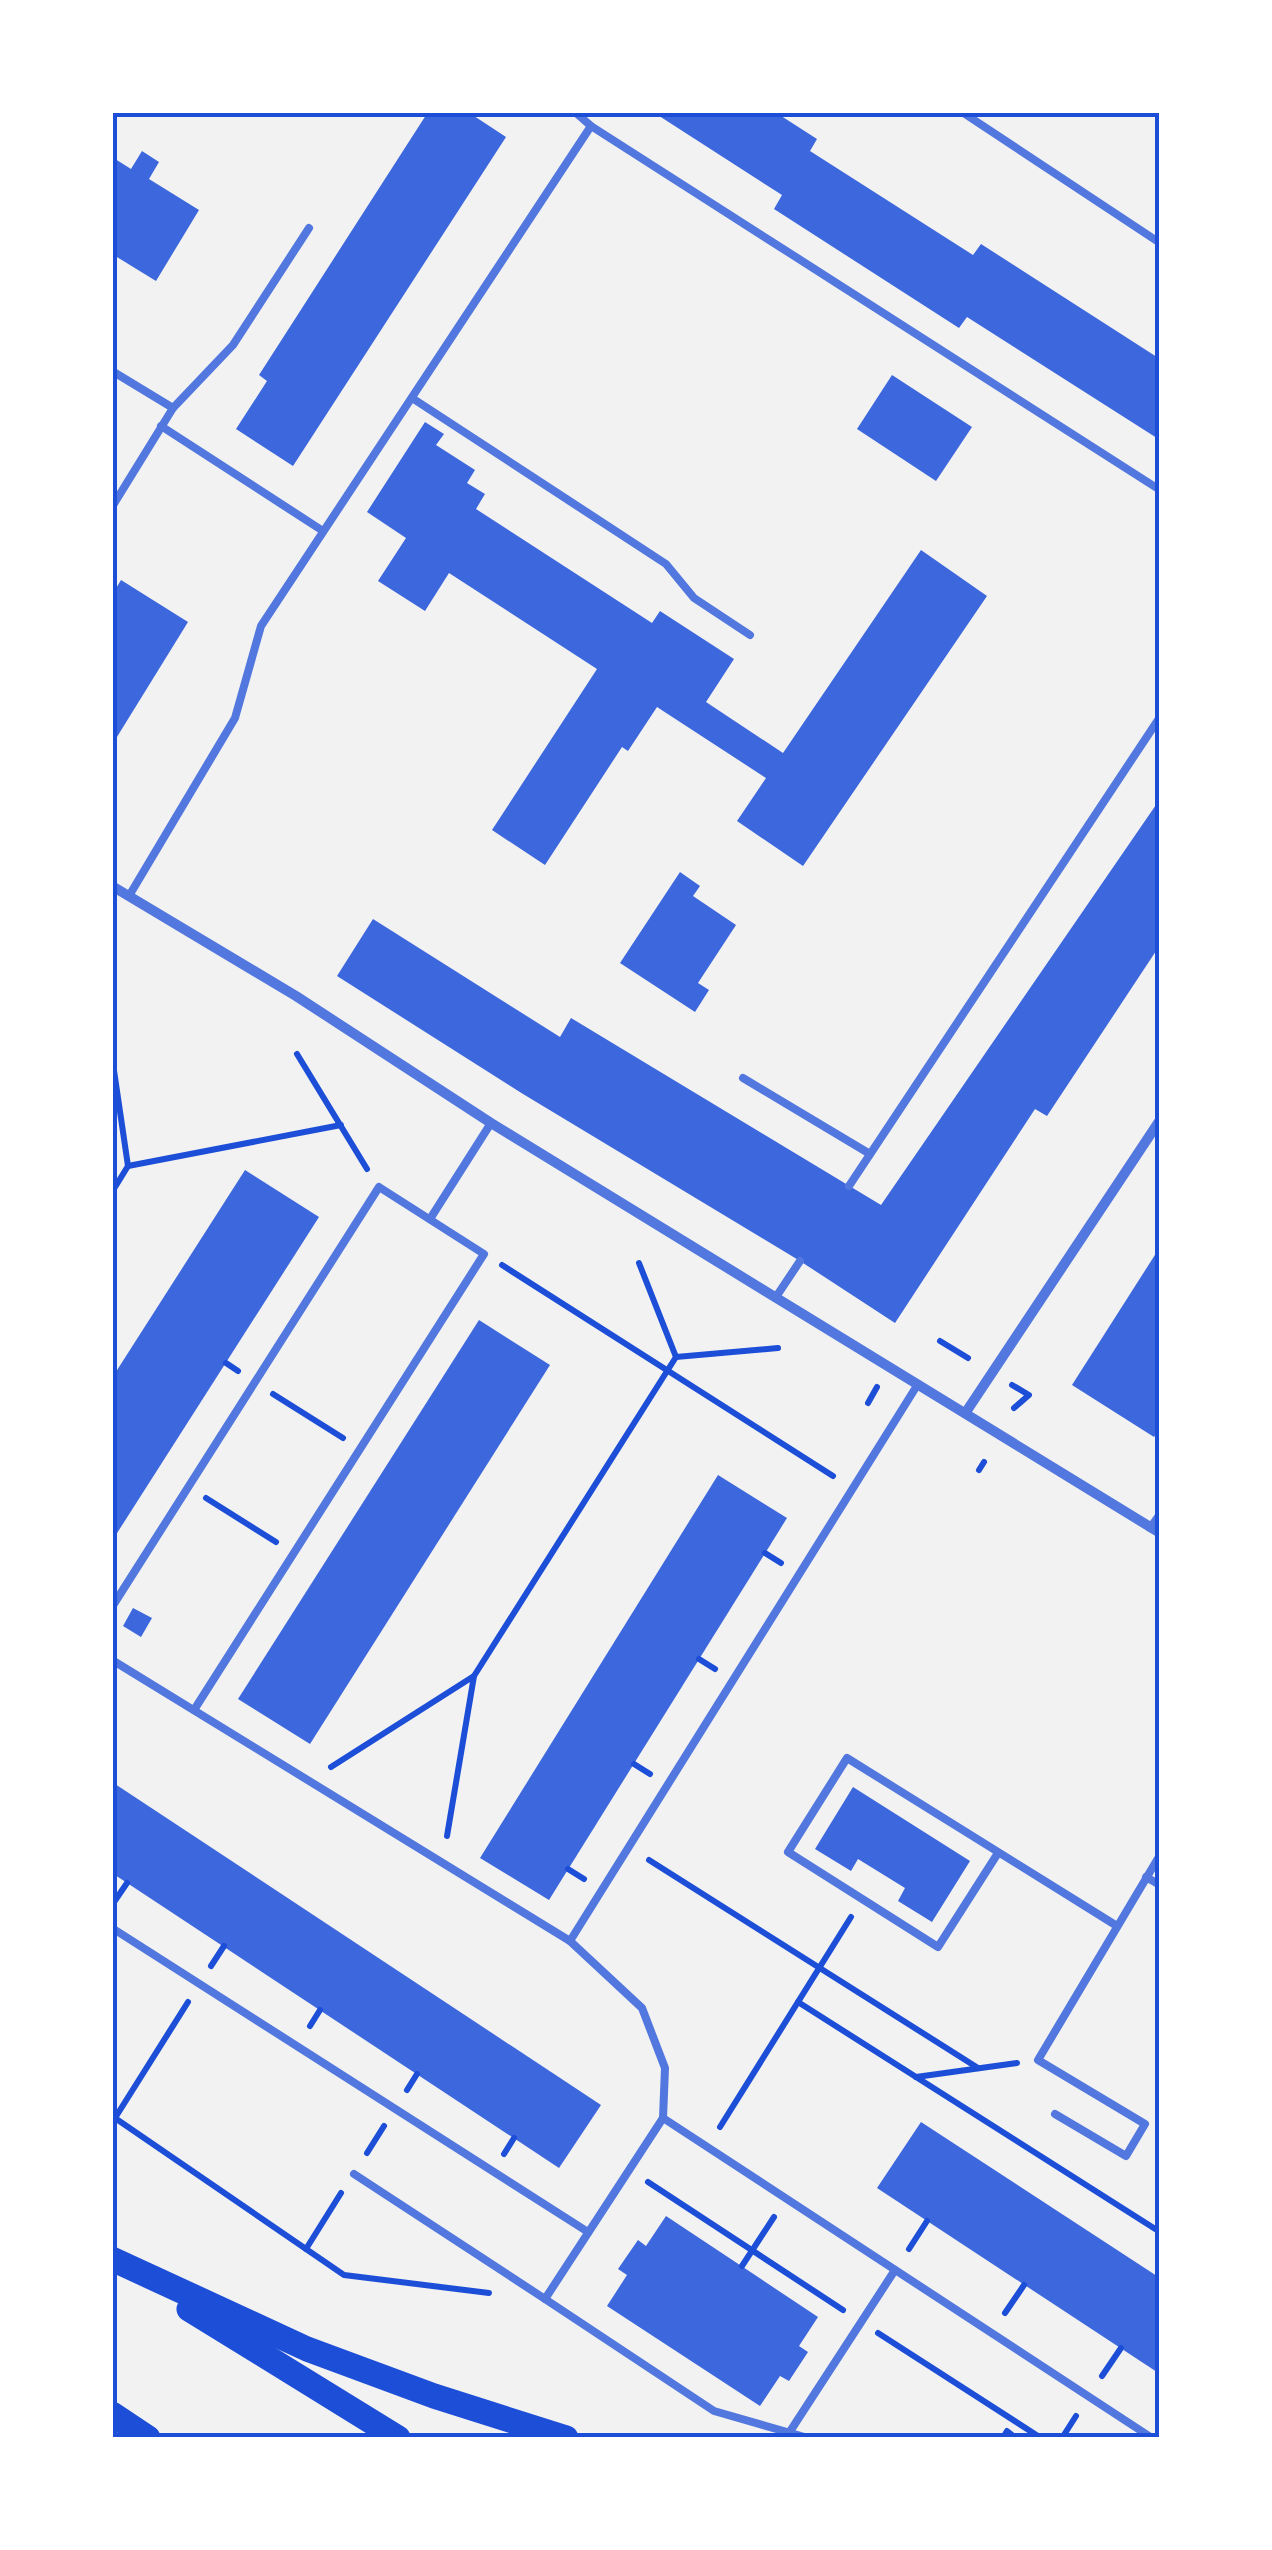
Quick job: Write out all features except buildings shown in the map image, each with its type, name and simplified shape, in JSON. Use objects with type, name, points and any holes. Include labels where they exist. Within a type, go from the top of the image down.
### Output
[{"type":"main road","points":[[112,2261],[398,2438]]},
{"type":"main road","points":[[112,2261],[307,2350],[566,2438]]},
{"type":"main road","points":[[112,2414],[148,2438]]},
{"type":"street","points":[[112,886],[296,996],[491,1123],[1155,1530]]},
{"type":"street","points":[[966,1412],[1160,1120]]},
{"type":"lane","points":[[574,112],[1160,490]]},
{"type":"lane","points":[[962,112],[1160,243]]},
{"type":"lane","points":[[129,896],[236,718],[260,626],[591,126]]},
{"type":"lane","points":[[112,506],[173,408],[233,345],[309,228]]},
{"type":"lane","points":[[112,371],[173,408]]},
{"type":"lane","points":[[412,398],[666,564],[694,598],[750,635]]},
{"type":"lane","points":[[162,426],[323,531]]},
{"type":"lane","points":[[848,1186],[1160,717]]},
{"type":"lane","points":[[744,1078],[870,1154]]},
{"type":"lane","points":[[430,1220],[491,1123]]},
{"type":"lane","points":[[112,1607],[378,1187],[484,1254],[194,1710]]},
{"type":"lane","points":[[776,1297],[800,1261]]},
{"type":"lane","points":[[570,1940],[852,1489],[878,1441],[918,1384]]},
{"type":"lane","points":[[1155,1530],[1160,1514]]},
{"type":"lane","points":[[112,1660],[570,1940],[642,2008],[666,2068],[664,2118],[545,2299]]},
{"type":"lane","points":[[998,1853],[938,1947],[788,1852],[847,1758],[1117,1926]]},
{"type":"lane","points":[[1055,2114],[1126,2156],[1146,2124],[1038,2060],[1160,1855]]},
{"type":"lane","points":[[1146,1877],[1160,1885]]},
{"type":"lane","points":[[112,1928],[588,2232]]},
{"type":"lane","points":[[664,2118],[1152,2438]]},
{"type":"lane","points":[[354,2174],[714,2411],[808,2438]]},
{"type":"lane","points":[[790,2432],[895,2270]]},
{"type":"path","points":[[297,1054],[378,1187]]},
{"type":"path","points":[[112,1057],[128,1166],[112,1192]]},
{"type":"path","points":[[128,1166],[341,1126]]},
{"type":"path","points":[[484,1254],[852,1489]]},
{"type":"path","points":[[638,1263],[676,1358]]},
{"type":"path","points":[[940,1341],[968,1358]]},
{"type":"path","points":[[442,1863],[474,1676],[667,1371],[676,1358],[778,1348]]},
{"type":"path","points":[[226,1363],[360,1449]]},
{"type":"path","points":[[1009,1383],[1029,1395],[1014,1408]]},
{"type":"path","points":[[979,1470],[984,1462]]},
{"type":"path","points":[[189,1486],[294,1554]]},
{"type":"path","points":[[309,1780],[474,1676]]},
{"type":"path","points":[[628,1847],[978,2068]]},
{"type":"path","points":[[112,1905],[127,1882]]},
{"type":"path","points":[[708,2146],[862,1900]]},
{"type":"path","points":[[224,1946],[114,2117],[344,2275],[545,2299]]},
{"type":"path","points":[[798,2002],[1160,2232]]},
{"type":"path","points":[[916,2077],[1038,2060]]},
{"type":"path","points":[[629,2170],[1042,2438]]},
{"type":"path","points":[[742,2266],[786,2198]]},
{"type":"path","points":[[895,2270],[927,2221]]},
{"type":"path","points":[[992,2333],[1024,2285]]},
{"type":"path","points":[[1003,2438],[1007,2431],[1016,2438]]}]
